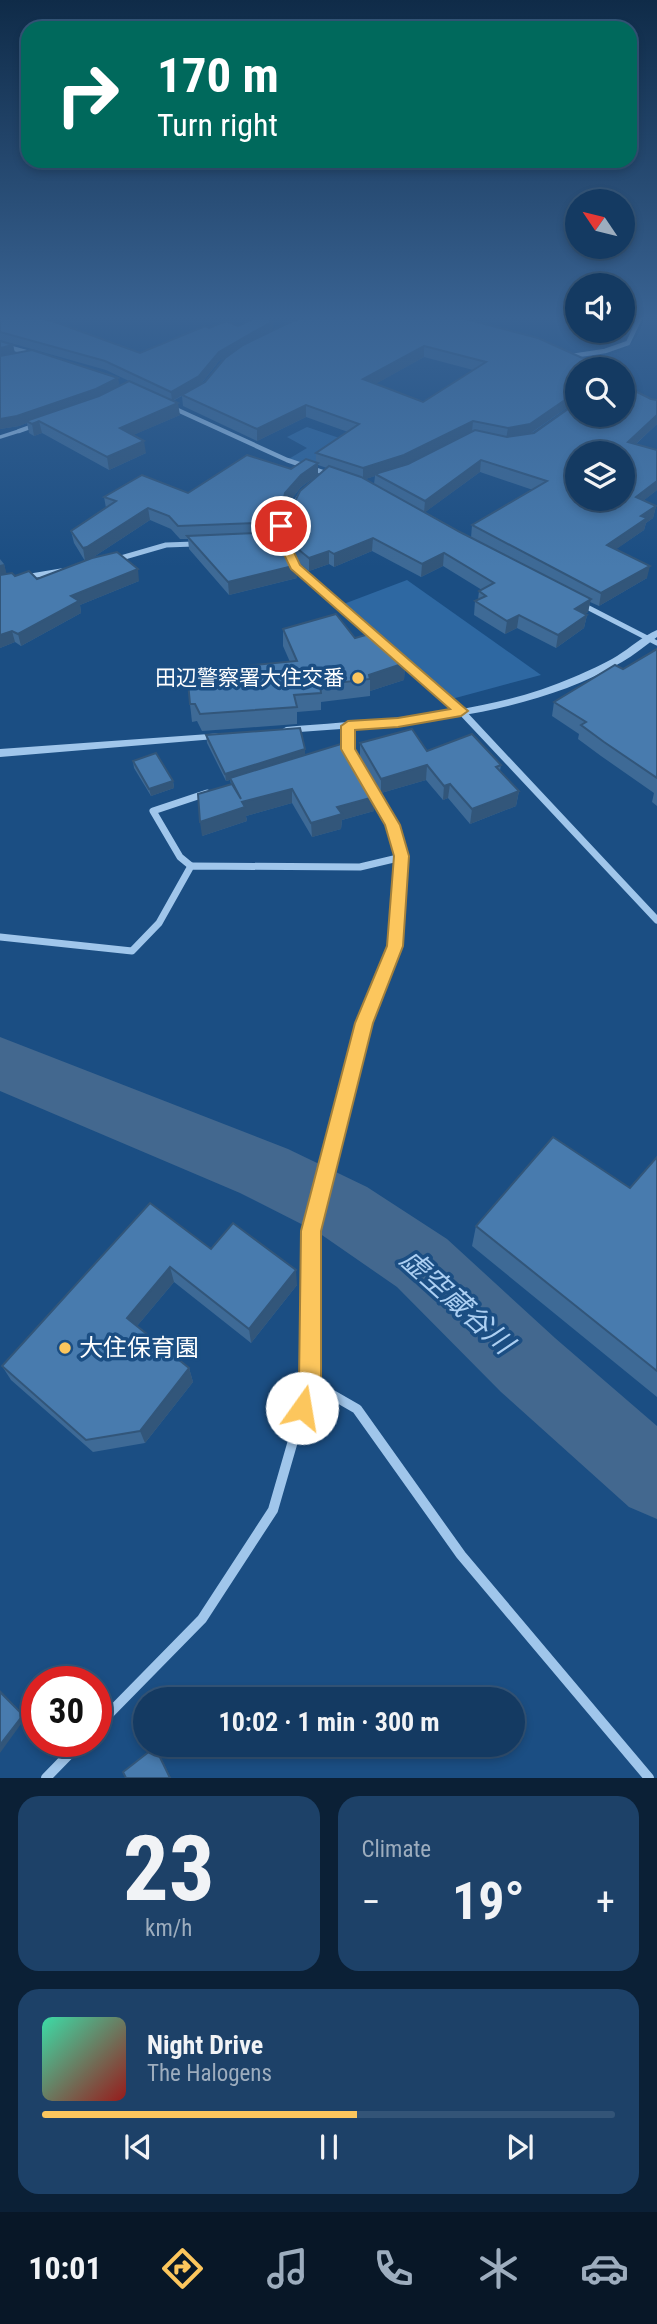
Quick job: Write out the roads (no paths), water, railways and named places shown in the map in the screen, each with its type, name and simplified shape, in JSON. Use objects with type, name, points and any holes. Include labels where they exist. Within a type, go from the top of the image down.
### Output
[{"type":"street","points":[[162,402],[287,460],[340,478]]},
{"type":"street","points":[[172,407],[181,402]]},
{"type":"street","points":[[19,431],[42,423]]},
{"type":"street","points":[[319,480],[328,474]]},
{"type":"street","points":[[310,486],[291,505],[281,526],[283,540],[295,566],[461,711],[657,920]]},
{"type":"street","points":[[270,541],[283,540]]},
{"type":"street","points":[[111,561],[166,545],[205,543]]},
{"type":"street","points":[[12,580],[71,570]]},
{"type":"street","points":[[570,598],[654,638]]},
{"type":"street","points":[[278,731],[398,722],[461,711],[543,691],[587,674],[654,638]]},
{"type":"street","points":[[112,1711],[202,1619],[273,1510],[310,1382],[311,1231],[364,1023],[395,946],[402,856],[392,825],[348,749],[348,726]]},
{"type":"street","points":[[0,754],[236,734]]},
{"type":"street","points":[[336,752],[348,749]]},
{"type":"street","points":[[215,791],[153,811],[180,857],[191,866],[360,867],[402,856]]},
{"type":"street","points":[[0,937],[132,951],[159,923],[191,866]]},
{"type":"street","points":[[310,1382],[357,1409],[461,1555],[649,1778]]},
{"type":"street","points":[[46,1778],[66,1757]]},
{"type":"lane","points":[[0,437],[19,431]]},
{"type":"waterway","name":"虚空蔵谷川","points":[[0,1063],[264,1171],[343,1210],[422,1263],[528,1365],[657,1479]]},
{"type":"place","name":"田辺警察署大住交番","points":[[358,678]]},
{"type":"place","name":"大住保育園","points":[[65,1348]]}]
